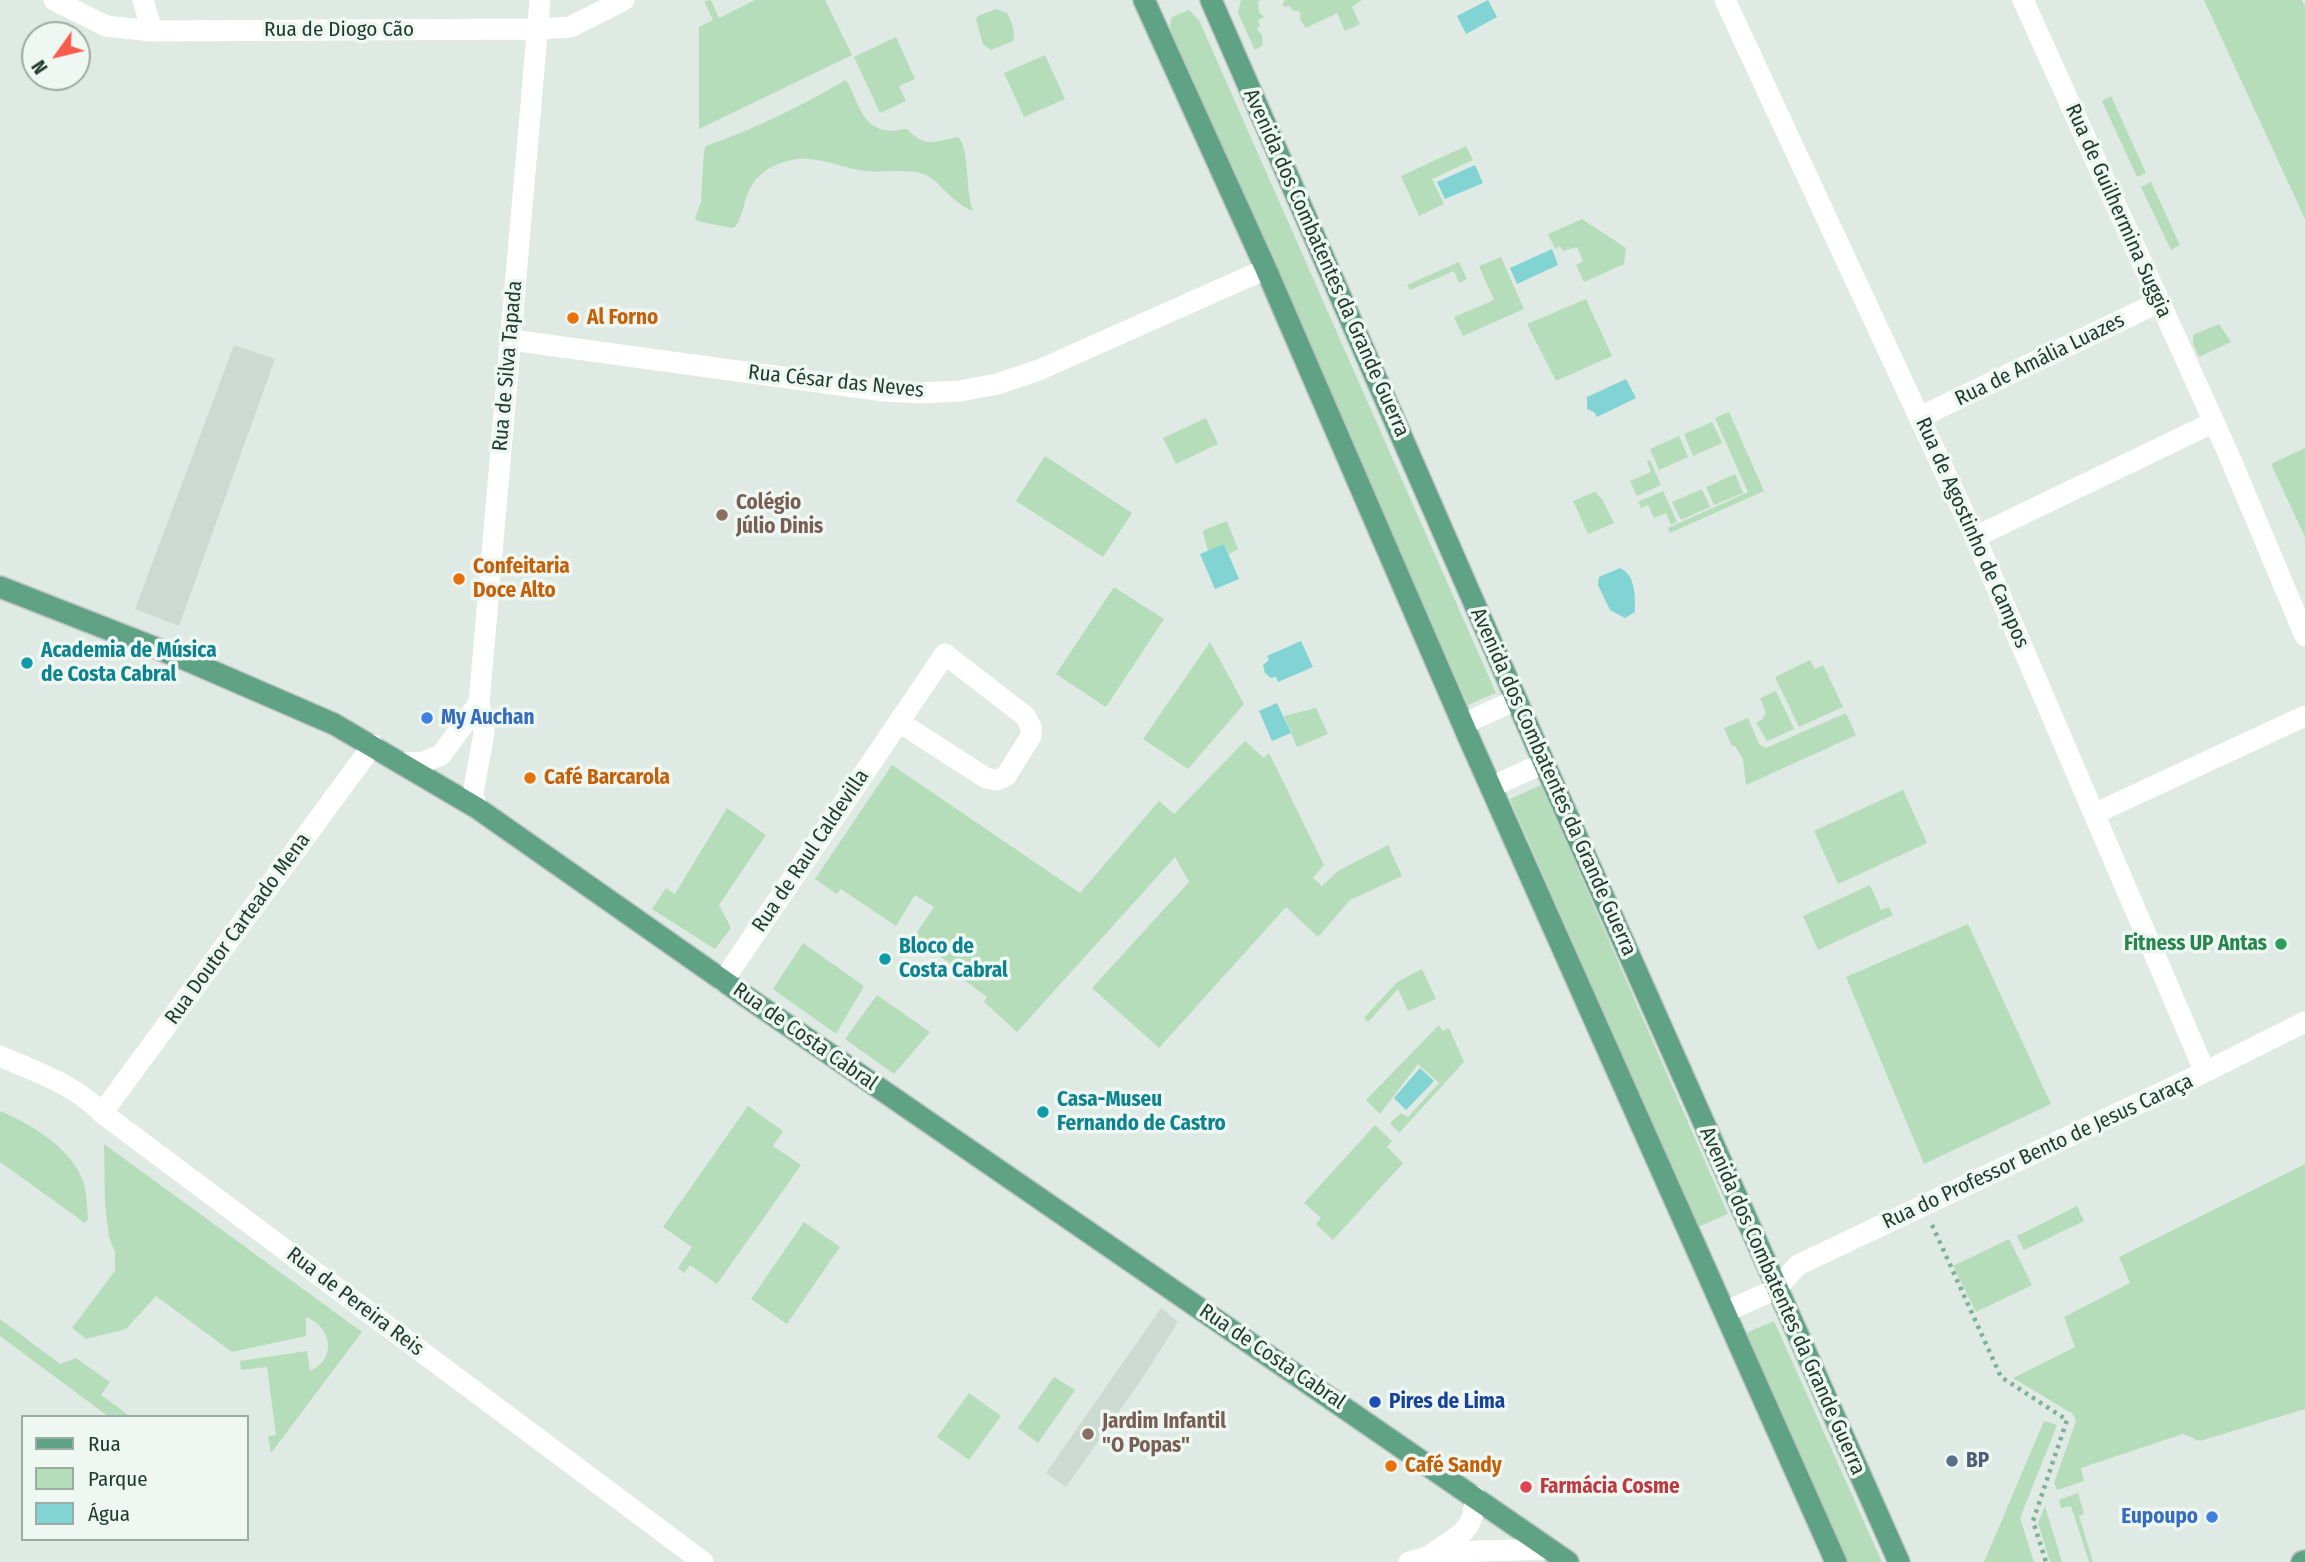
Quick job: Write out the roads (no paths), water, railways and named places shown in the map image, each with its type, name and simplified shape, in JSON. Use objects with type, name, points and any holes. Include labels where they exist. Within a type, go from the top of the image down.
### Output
[{"type":"main road","name":"Avenida dos Combatentes da Grande Guerra","points":[[1211,0],[1516,700],[1899,1562]]},
{"type":"main road","points":[[1146,1],[1266,269],[1463,724],[1836,1562]]},
{"type":"main road","name":"Rua de Costa Cabral","points":[[0,587],[184,659],[334,724],[477,808],[723,981],[1568,1562]]},
{"type":"street","name":"Rua de Diogo Cão","points":[[54,0],[106,26],[152,31],[570,27],[624,0]]},
{"type":"street","points":[[143,0],[152,31]]},
{"type":"street","name":"Rua de Silva Tapada","points":[[477,808],[473,794],[484,733],[479,703],[540,0]]},
{"type":"street","name":"Rua de Agostinho de Campos","points":[[1725,0],[1975,537],[2205,1072]]},
{"type":"street","name":"Rua de Guilhermina Suggia","points":[[2023,0],[2214,422],[2305,636]]},
{"type":"street","name":"Rua César das Neves","points":[[511,340],[871,389],[921,393],[960,391],[997,384],[1039,370],[1266,269]]},
{"type":"street","name":"Rua de Amália Luazes","points":[[1920,418],[2159,302]]},
{"type":"street","points":[[1975,537],[2214,422]]},
{"type":"street","name":"Rua de Raul Caldevilla","points":[[723,981],[945,654],[1025,716],[1031,727],[1031,736],[1006,776],[997,780],[986,778],[899,722]]},
{"type":"street","points":[[1463,724],[1516,700]]},
{"type":"street","points":[[404,763],[424,762],[441,755],[479,703]]},
{"type":"street","points":[[2095,813],[2305,716]]},
{"type":"street","name":"Rua Doutor Carteado Mena","points":[[102,1113],[373,745]]},
{"type":"street","points":[[1491,786],[1544,763]]},
{"type":"street","name":"Rua do Professor Bento de Jesus Caraça","points":[[1776,1289],[1798,1265],[2305,1022]]},
{"type":"street","name":"Rua de Pereira Reis","points":[[0,1056],[74,1088],[102,1113],[703,1562]]},
{"type":"street","points":[[1725,1312],[1776,1289]]},
{"type":"street","points":[[1431,1555],[1465,1531],[1474,1517],[1475,1496]]},
{"type":"street","points":[[1409,1562],[1431,1555],[1548,1549]]},
{"type":"water","points":[[1488,0],[1497,17],[1466,34],[1457,16]]},
{"type":"water","points":[[1475,165],[1483,183],[1445,199],[1437,182]]},
{"type":"water","points":[[1552,249],[1558,265],[1517,284],[1510,268]]},
{"type":"water","points":[[1626,379],[1636,398],[1597,417],[1587,409],[1587,397]]},
{"type":"water","points":[[1224,544],[1239,579],[1215,589],[1200,554]]},
{"type":"water","points":[[1620,568],[1632,581],[1634,593],[1635,612],[1625,618],[1610,610],[1598,585],[1599,577]]},
{"type":"water","points":[[1301,641],[1313,667],[1278,682],[1276,677],[1271,678],[1265,673],[1263,665],[1269,660],[1267,656]]},
{"type":"water","points":[[1277,703],[1291,733],[1272,741],[1259,711]]},
{"type":"water","points":[[1420,1068],[1434,1081],[1406,1110],[1394,1098]]},
{"type":"place","name":"Al Forno","points":[[573,318]]},
{"type":"place","name":"Colégio Júlio Dinis","points":[[722,515]]},
{"type":"place","name":"Confeitaria Doce Alto","points":[[459,579]]},
{"type":"place","name":"Academia de Música de Costa Cabral","points":[[27,663]]},
{"type":"place","name":"My Auchan","points":[[427,718]]},
{"type":"place","name":"Café Barcarola","points":[[530,778]]},
{"type":"place","name":"Fitness UP Antas","points":[[2281,944]]},
{"type":"place","name":"Bloco de Costa Cabral","points":[[885,959]]},
{"type":"place","name":"Casa-Museu Fernando de Castro","points":[[1043,1112]]},
{"type":"place","name":"Pires de Lima","points":[[1375,1402]]},
{"type":"place","name":"Jardim Infantil \"O Popas\"","points":[[1088,1434]]},
{"type":"place","name":"BP","points":[[1952,1461]]},
{"type":"place","name":"Café Sandy","points":[[1391,1466]]},
{"type":"place","name":"Farmácia Cosme","points":[[1526,1487]]},
{"type":"place","name":"Eupoupo","points":[[2212,1517]]}]
